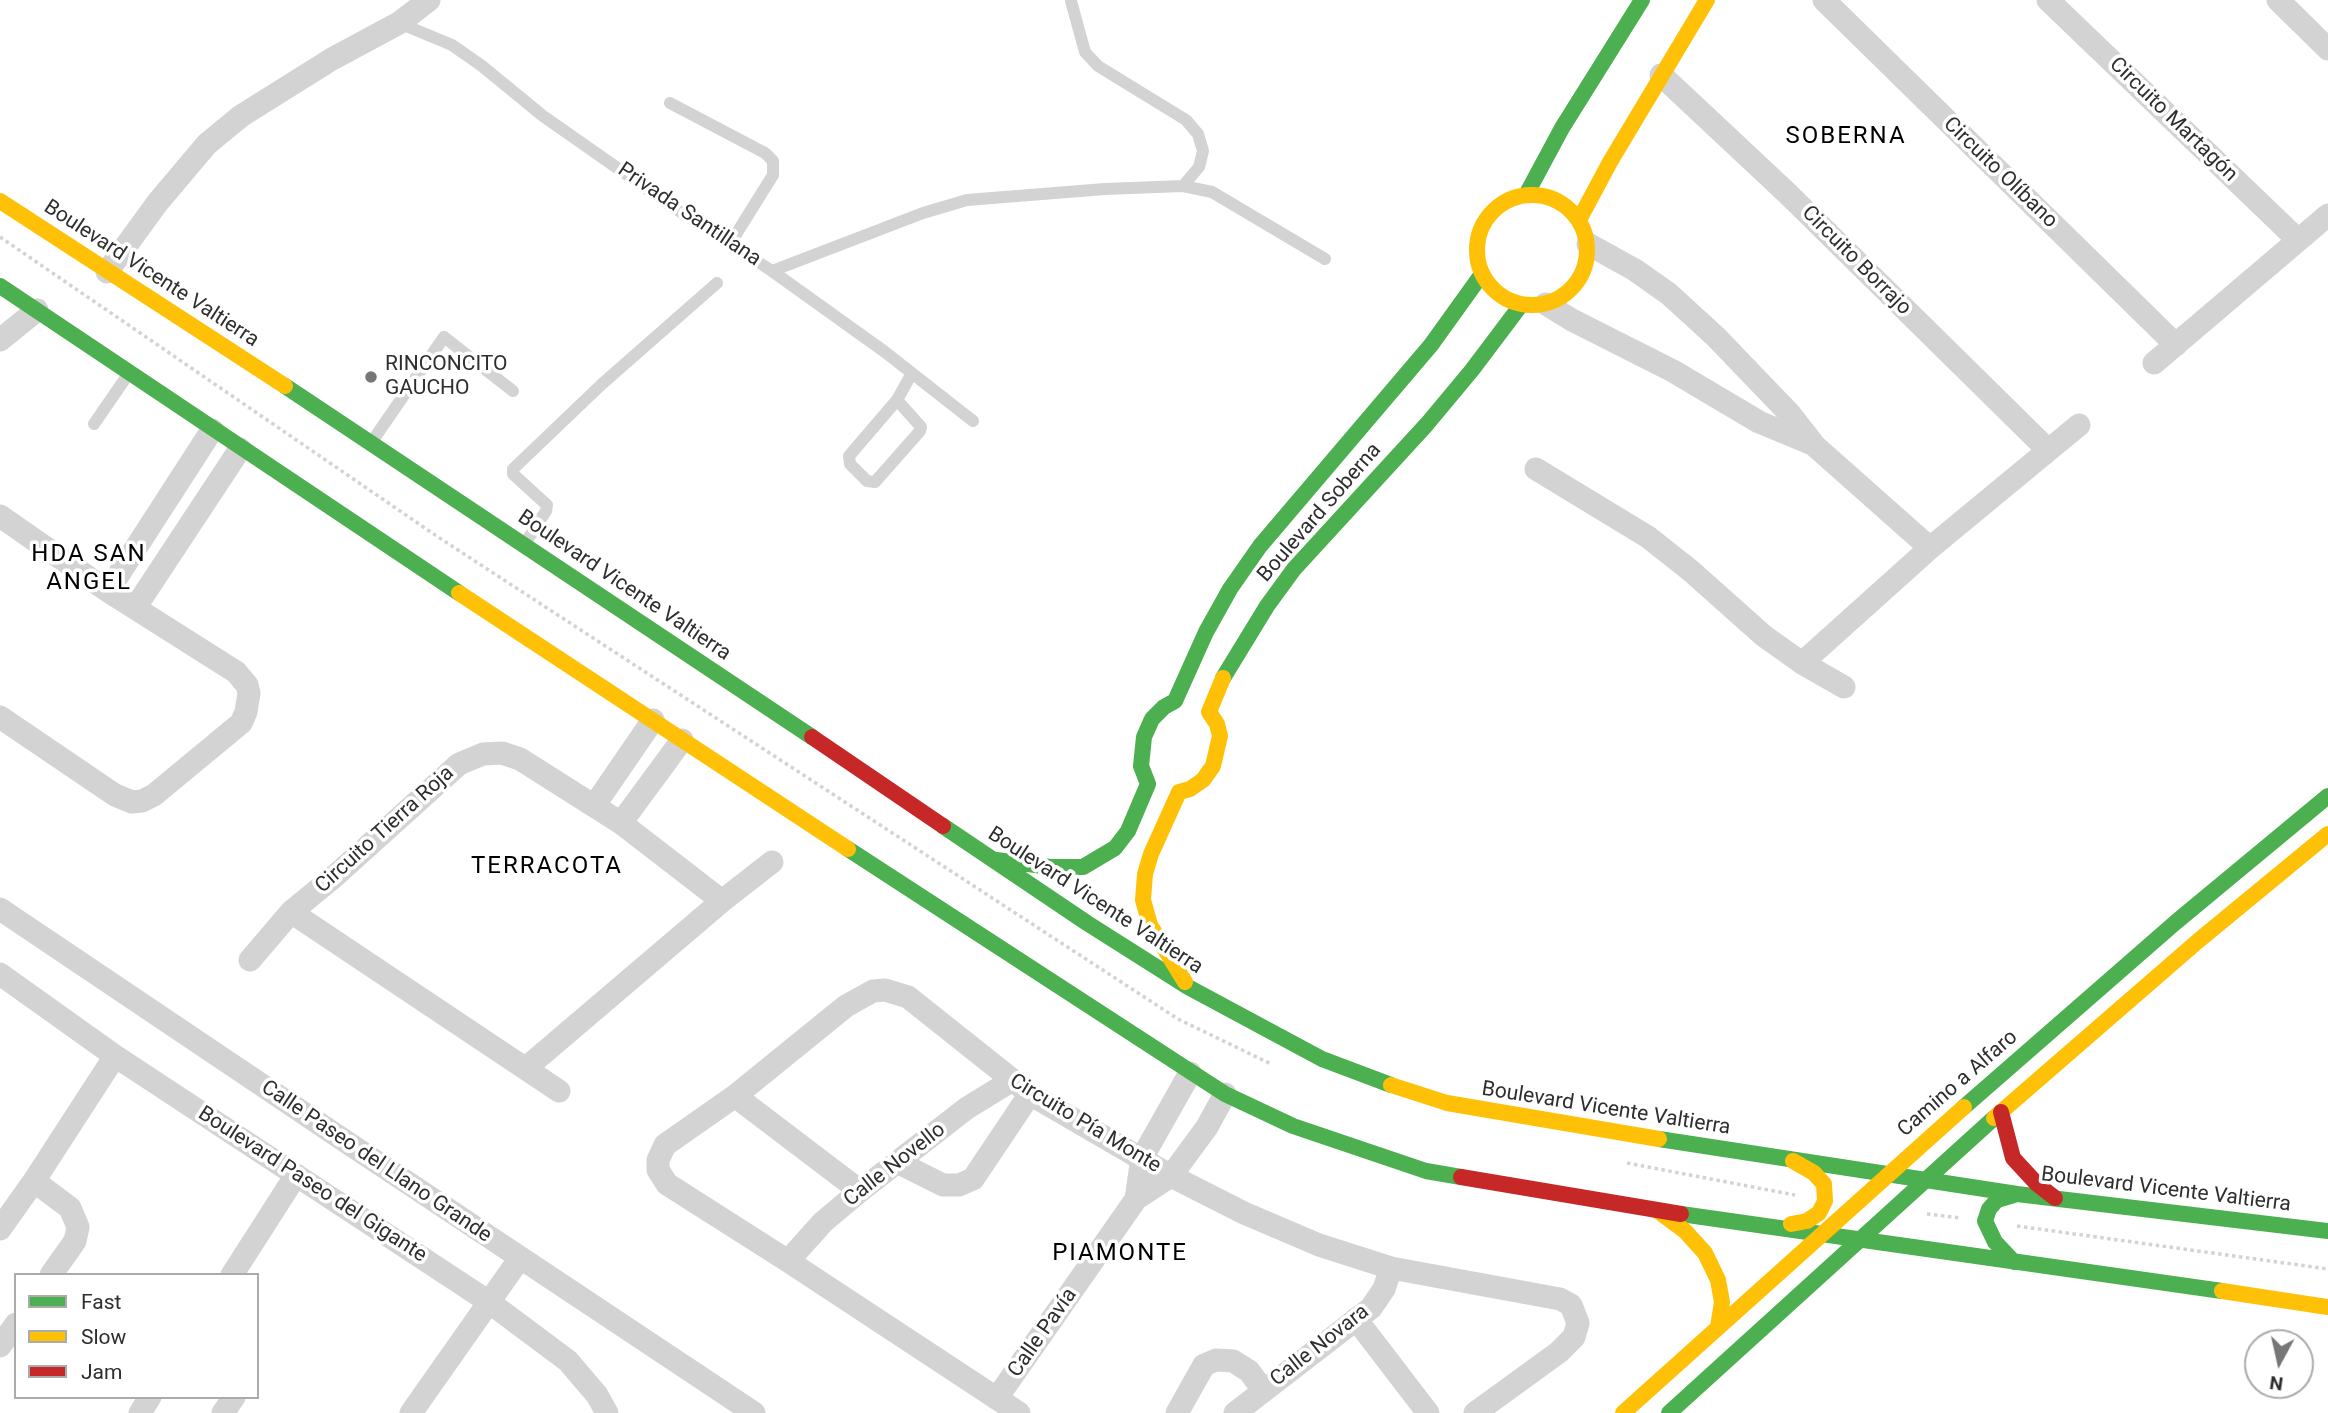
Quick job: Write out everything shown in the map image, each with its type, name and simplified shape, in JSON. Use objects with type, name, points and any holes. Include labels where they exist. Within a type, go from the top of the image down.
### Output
[{"type":"main road","points":[[1526,195],[1562,128],[1642,0]]},
{"type":"main road","points":[[1579,220],[1707,0]]},
{"type":"main road","points":[[1526,195],[1547,197],[1565,205],[1579,220],[1588,244],[1586,264],[1578,282],[1564,295],[1546,304],[1521,304],[1499,294],[1482,274],[1477,258],[1477,240],[1483,223],[1494,209],[1509,200],[1526,195]]},
{"type":"main road","name":"Boulevard Vicente Valtierra","points":[[0,201],[738,687],[989,859],[1188,987],[1322,1059],[1377,1081],[1447,1103],[1793,1161],[1888,1172],[2017,1194],[2328,1231]]},
{"type":"main road","points":[[0,215],[18,211]]},
{"type":"main road","name":"Boulevard Soberna","points":[[1193,706],[1206,632],[1230,589],[1253,557],[1431,345],[1482,274]]},
{"type":"main road","points":[[0,286],[240,449],[1190,1073],[1225,1094],[1293,1126],[1426,1171],[1768,1228],[1862,1239],[2328,1307]]},
{"type":"main road","name":"Boulevard Soberna","points":[[1148,785],[1141,766],[1144,737],[1152,719],[1164,707],[1193,706],[1223,678],[1267,606],[1294,569],[1427,424],[1472,370],[1521,304]]},
{"type":"main road","points":[[989,859],[1051,867],[1083,867],[1115,848],[1129,831],[1148,785],[1171,793],[1190,789],[1203,780],[1213,766],[1220,736],[1217,724],[1193,706]]},
{"type":"main road","points":[[1179,792],[1150,854],[1143,900],[1150,925],[1188,987]]},
{"type":"main road","name":"Camino a Alfaro","points":[[1623,1413],[1888,1172],[2176,922],[2328,796]]},
{"type":"main road","points":[[1668,1413],[1896,1209],[1924,1179],[2197,941],[2328,834]]},
{"type":"main road","points":[[2001,1112],[2013,1158],[2037,1184],[2055,1198]]},
{"type":"main road","points":[[1768,1228],[1807,1221],[1819,1213],[1825,1201],[1824,1185],[1814,1173],[1793,1161]]},
{"type":"main road","points":[[2014,1262],[1995,1242],[1985,1222],[1989,1209],[1997,1200],[2017,1194]]},
{"type":"main road","points":[[1656,1209],[1685,1231],[1704,1253],[1718,1280],[1722,1302],[1718,1327]]},
{"type":"street","points":[[107,272],[158,202],[207,144],[241,116],[332,59],[398,23],[429,0]]},
{"type":"street","name":"Circuito Olíbano","points":[[1824,0],[2176,345]]},
{"type":"street","name":"Circuito Martagón","points":[[2048,0],[2298,240]]},
{"type":"street","points":[[2278,0],[2328,49]]},
{"type":"street","name":"Circuito Borrajo","points":[[1661,75],[1787,193],[2048,450]]},
{"type":"street","points":[[2154,363],[2328,215]]},
{"type":"street","points":[[1588,244],[1635,270],[1669,295],[1716,337],[1790,414],[1815,446],[1930,548]]},
{"type":"street","points":[[1546,304],[1572,320],[1663,365],[1759,422],[1815,446]]},
{"type":"street","points":[[0,340],[37,310]]},
{"type":"street","points":[[1802,663],[1930,548],[2079,425]]},
{"type":"street","points":[[108,591],[212,430]]},
{"type":"street","points":[[135,608],[240,449]]},
{"type":"street","points":[[1536,469],[1648,537],[1764,636],[1802,663],[1844,687]]},
{"type":"street","points":[[0,516],[108,591],[236,672],[250,693],[241,723],[154,795],[132,802],[115,795],[0,717]]},
{"type":"street","points":[[594,806],[653,720]]},
{"type":"street","points":[[621,823],[682,740]]},
{"type":"street","name":"Circuito Tierra Roja","points":[[250,960],[291,912],[459,764],[482,754],[502,753],[520,760],[621,823],[722,901]]},
{"type":"street","points":[[526,1068],[722,901],[772,862]]},
{"type":"street","name":"Calle Paseo del Llano Grande","points":[[0,909],[754,1413]]},
{"type":"street","name":"Circuito Tierra Roja","points":[[291,912],[559,1091]]},
{"type":"street","name":"Boulevard Paseo del Gigante","points":[[0,974],[115,1056],[489,1302],[568,1361],[597,1395],[607,1413]]},
{"type":"street","name":"Circuito Pía Monte","points":[[1019,1413],[667,1184],[658,1170],[657,1160],[665,1145],[735,1096],[852,1001],[873,991],[885,989],[908,998],[1020,1088],[1171,1176],[1244,1213],[1307,1240],[1391,1268],[1560,1299],[1571,1305],[1575,1311],[1577,1331],[1568,1344],[1475,1413]]},
{"type":"street","points":[[0,1229],[115,1056]]},
{"type":"street","name":"Calle Pavía","points":[[1136,1199],[1142,1158],[1190,1073]]},
{"type":"street","points":[[897,1162],[943,1185],[959,1185],[974,1179],[1020,1088]]},
{"type":"street","name":"Calle Novello","points":[[788,1261],[823,1222],[967,1108],[1020,1088]]},
{"type":"street","name":"Calle Pavía","points":[[997,1398],[1136,1199],[1171,1176],[1207,1127],[1225,1094]]},
{"type":"street","points":[[735,1096],[860,1191]]},
{"type":"street","points":[[233,1273],[296,1175]]},
{"type":"street","points":[[34,1181],[70,1208],[78,1227],[75,1241],[52,1273]]},
{"type":"street","points":[[411,1413],[520,1258]]},
{"type":"street","name":"Calle Novara","points":[[1235,1413],[1356,1320],[1378,1299],[1391,1268]]},
{"type":"street","points":[[1356,1320],[1428,1413]]},
{"type":"street","points":[[0,1346],[14,1327]]},
{"type":"street","points":[[1177,1413],[1204,1365],[1216,1360],[1233,1361],[1248,1371],[1262,1390]]},
{"type":"lane","points":[[1071,1],[1085,52],[1098,66],[1186,120],[1198,134],[1203,151],[1199,167],[1183,186]]},
{"type":"lane","name":"Privada Santillana","points":[[398,23],[452,45],[554,124],[772,271],[973,421]]},
{"type":"lane","points":[[670,103],[765,153],[773,161],[773,175],[730,244]]},
{"type":"lane","points":[[772,271],[897,223],[967,200],[1183,186],[1212,192],[1325,259]]},
{"type":"lane","points":[[524,545],[547,505],[513,474],[513,468],[602,384],[717,283]]},
{"type":"lane","points":[[371,443],[444,337],[513,391]]},
{"type":"lane","points":[[94,424],[129,373]]},
{"type":"lane","points":[[897,400],[921,427],[920,431],[875,482],[867,481],[850,464],[849,456],[897,400],[912,373]]},
{"type":"traffic: fast","points":[[1526,195],[1562,128],[1642,0]]},
{"type":"traffic: fast","points":[[996,860],[1051,867],[1083,867],[1115,848],[1128,831],[1148,784],[1141,766],[1144,737],[1152,719],[1175,701],[1206,632],[1230,589],[1260,546],[1431,345],[1482,274]]},
{"type":"traffic: fast","points":[[0,286],[459,593]]},
{"type":"traffic: fast","points":[[1223,678],[1267,606],[1294,569],[1427,424],[1521,305]]},
{"type":"traffic: fast","points":[[285,386],[812,737]]},
{"type":"traffic: fast","points":[[1964,1107],[2176,922],[2328,796]]},
{"type":"traffic: fast","points":[[943,826],[1188,987],[1322,1059],[1391,1085]]},
{"type":"traffic: fast","points":[[848,849],[1225,1094],[1293,1126],[1426,1171],[1461,1177]]},
{"type":"traffic: fast","points":[[1669,1413],[1994,1118]]},
{"type":"traffic: fast","points":[[1659,1139],[2017,1194],[2328,1231]]},
{"type":"traffic: fast","points":[[2014,1262],[1995,1242],[1985,1221],[1989,1209],[1997,1200],[2017,1194]]},
{"type":"traffic: fast","points":[[1681,1214],[2222,1291]]},
{"type":"traffic: slow","points":[[1579,220],[1610,162],[1707,0]]},
{"type":"traffic: slow","points":[[1532,195],[1553,199],[1571,211],[1583,229],[1587,250],[1583,271],[1571,289],[1553,301],[1532,305],[1511,301],[1493,289],[1481,271],[1477,250],[1481,229],[1493,211],[1511,199],[1532,195]]},
{"type":"traffic: slow","points":[[0,201],[285,386]]},
{"type":"traffic: slow","points":[[459,593],[848,849]]},
{"type":"traffic: slow","points":[[1185,982],[1150,925],[1143,900],[1145,874],[1151,854],[1179,792],[1190,789],[1203,780],[1213,766],[1220,736],[1217,724],[1209,712],[1223,678]]},
{"type":"traffic: slow","points":[[1994,1118],[2198,941],[2328,834]]},
{"type":"traffic: slow","points":[[1391,1085],[1447,1103],[1659,1139]]},
{"type":"traffic: slow","points":[[1623,1413],[1964,1107]]},
{"type":"traffic: slow","points":[[1791,1224],[1807,1221],[1819,1213],[1825,1201],[1824,1184],[1814,1173],[1793,1161]]},
{"type":"traffic: slow","points":[[1658,1211],[1685,1231],[1705,1253],[1718,1280],[1722,1302],[1718,1327]]},
{"type":"traffic: slow","points":[[2222,1291],[2328,1307]]},
{"type":"traffic: jam","points":[[812,737],[943,826]]},
{"type":"traffic: jam","points":[[2001,1112],[2013,1158],[2037,1184],[2055,1198]]},
{"type":"traffic: jam","points":[[1461,1177],[1681,1214]]},
{"type":"place","name":"RINCONCITO GAUCHO","points":[[371,377]]},
{"type":"district","name":"SOBERNA","points":[[1846,137]]},
{"type":"district","name":"HDA SAN ANGEL","points":[[89,569]]},
{"type":"district","name":"TERRACOTA","points":[[547,867]]},
{"type":"district","name":"PIAMONTE","points":[[1120,1254]]}]
